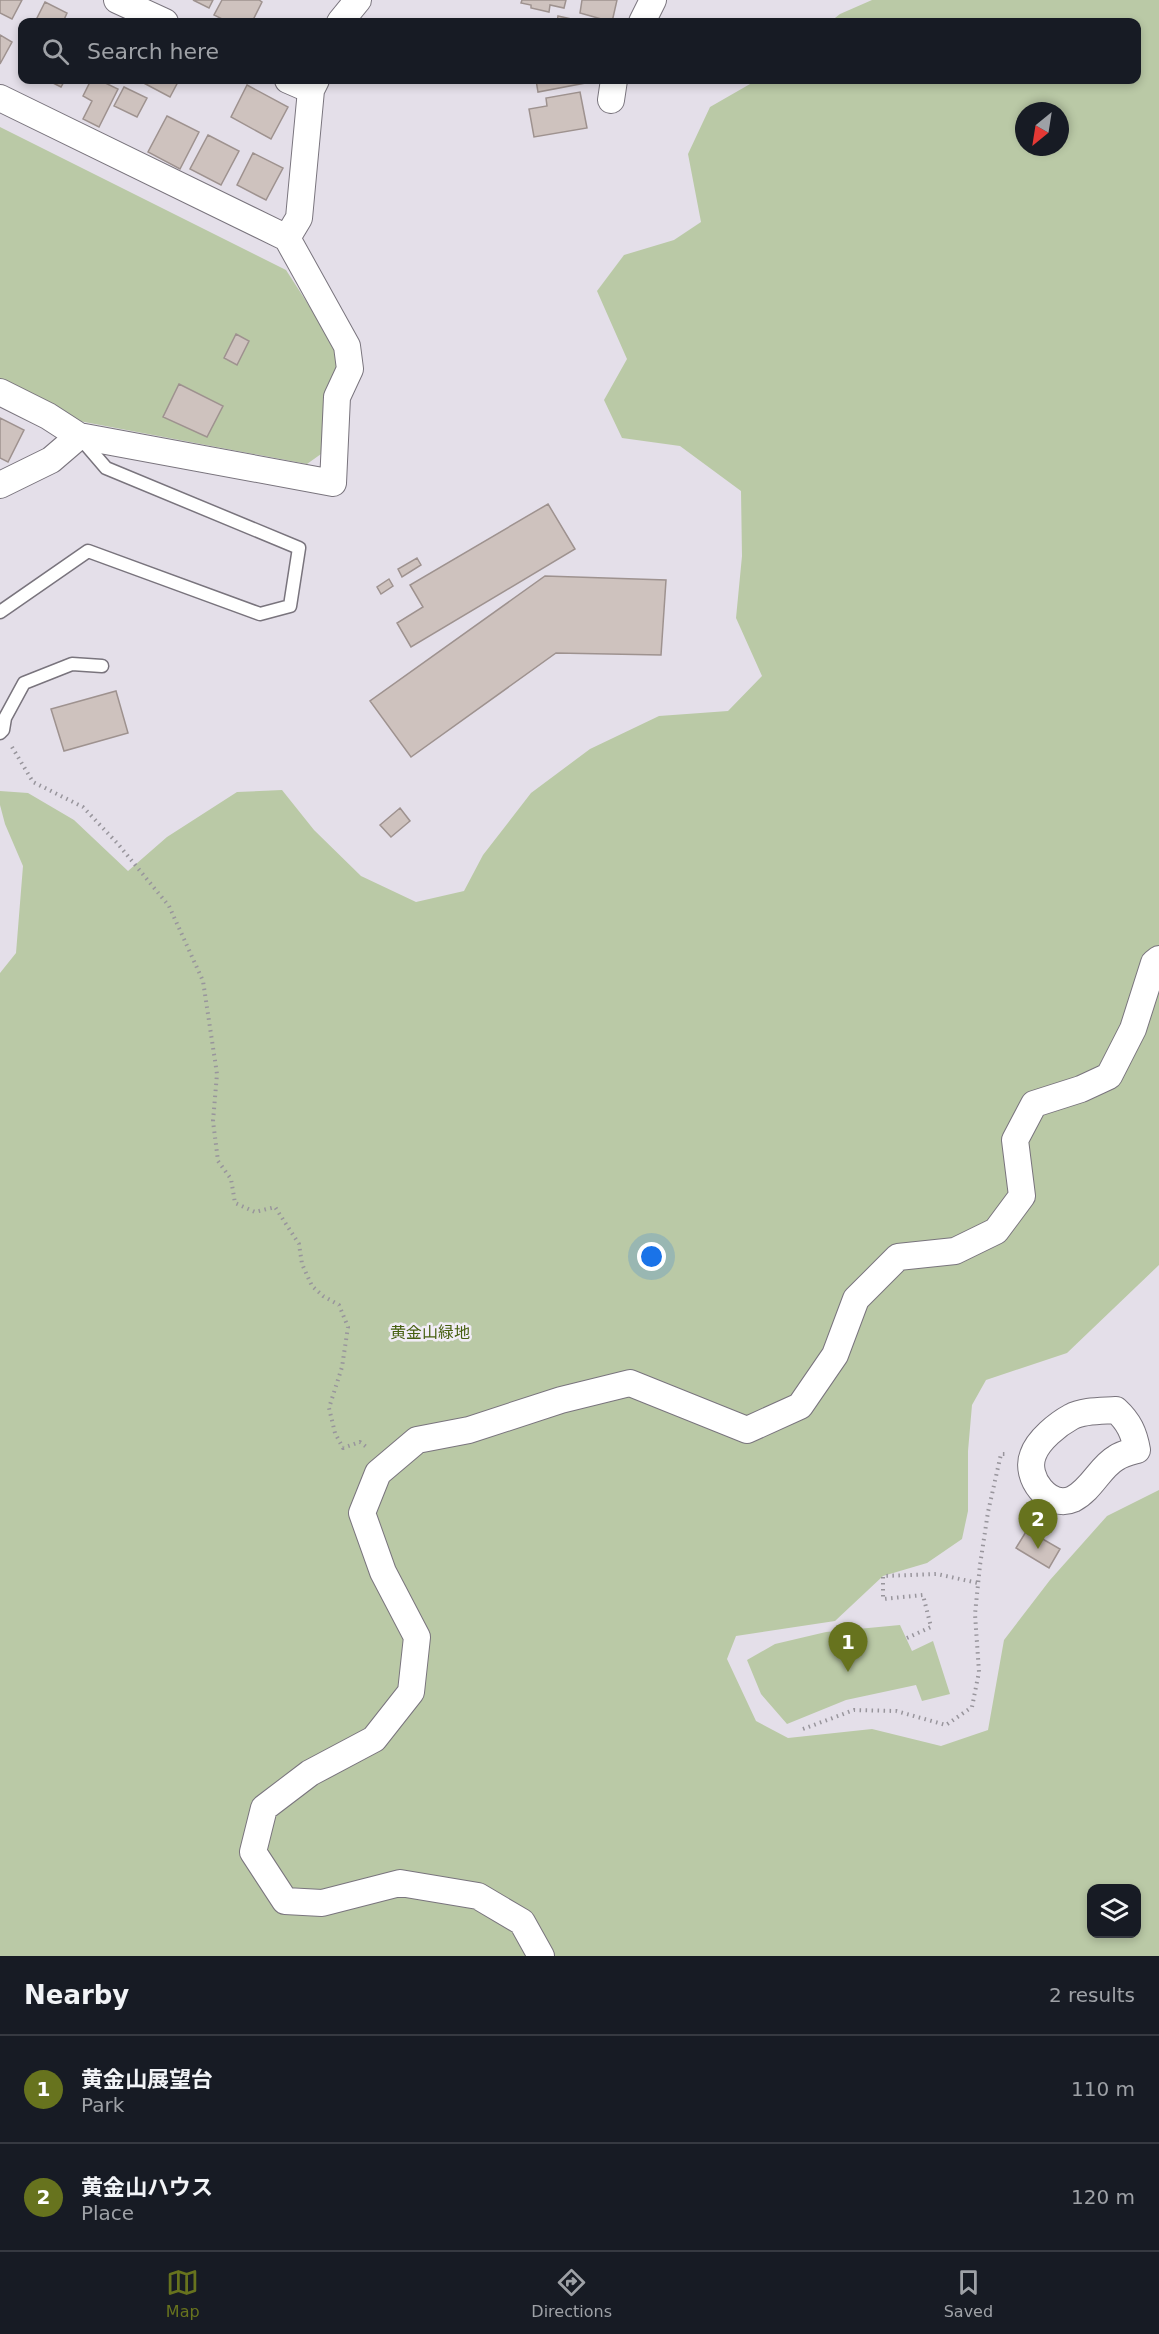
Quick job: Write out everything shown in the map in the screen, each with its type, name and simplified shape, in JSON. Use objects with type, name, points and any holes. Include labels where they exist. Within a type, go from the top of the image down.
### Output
[{"type":"street","points":[[117,0],[156,18]]},
{"type":"street","points":[[343,18],[358,0]]},
{"type":"street","points":[[644,18],[653,0]]},
{"type":"street","points":[[287,238],[299,218],[314,85]]},
{"type":"street","points":[[0,98],[287,238],[347,346],[350,369],[337,397],[333,483],[79,436],[48,416],[0,392]]},
{"type":"street","points":[[0,485],[51,460],[79,436]]},
{"type":"street","points":[[541,1956],[522,1922],[478,1896],[400,1883],[322,1903],[285,1901],[253,1852],[264,1808],[310,1773],[374,1739],[411,1692],[417,1636],[383,1572],[362,1513],[378,1473],[417,1440],[469,1430],[561,1400],[630,1383],[747,1430],[800,1406],[835,1355],[856,1299],[898,1257],[955,1251],[996,1231],[1022,1196],[1015,1140],[1034,1104],[1081,1089],[1109,1076],[1133,1029],[1154,963],[1159,959]]},
{"type":"street","points":[[1116,1410],[1126,1419],[1134,1434],[1148,1447],[1114,1458],[1093,1484],[1071,1500],[1052,1499],[1037,1488],[1032,1473],[1032,1456],[1051,1432],[1073,1415],[1116,1410]]},
{"type":"lane","points":[[0,612],[88,551],[260,614],[290,606],[299,548],[106,468],[79,436]]},
{"type":"lane","points":[[1,732],[4,718],[24,683],[72,664],[102,666]]},
{"type":"path","points":[[1,732],[33,782],[83,807],[118,844],[170,906],[204,981],[217,1074],[213,1121],[218,1161],[231,1179],[235,1203],[255,1212],[274,1207],[299,1244],[302,1264],[312,1286],[322,1296],[339,1305],[348,1327],[342,1367],[329,1408],[335,1433],[343,1448],[360,1442],[388,1464]]},
{"type":"path","points":[[803,1729],[854,1710],[896,1711],[946,1725],[972,1707],[979,1672],[975,1614],[978,1583],[988,1512],[1001,1454],[1032,1456]]},
{"type":"path","points":[[907,1638],[931,1627],[923,1595],[883,1599],[883,1576],[937,1574],[978,1583]]},
{"type":"green space","name":"黄金山緑地","points":[[872,0],[1159,0],[1159,1265],[1067,1353],[986,1380],[972,1405],[968,1451],[968,1511],[962,1539],[927,1563],[883,1576],[835,1621],[736,1636],[727,1659],[756,1721],[788,1738],[872,1729],[941,1746],[988,1730],[1004,1640],[1050,1580],[1107,1516],[1159,1490],[1159,1956],[0,1956],[0,973],[16,953],[23,866],[5,824],[0,805],[0,791],[28,793],[74,820],[128,871],[167,837],[237,792],[282,790],[314,830],[361,876],[416,902],[464,891],[483,855],[531,793],[590,749],[659,716],[728,711],[762,676],[736,618],[742,556],[741,491],[680,446],[622,438],[604,400],[627,359],[597,291],[624,255],[674,240],[701,222],[688,154],[710,107],[750,84],[1141,84],[1141,18],[835,18]]},
{"type":"green space","points":[[0,127],[286,270],[339,352],[338,372],[327,394],[321,454],[307,464],[79,421],[0,381]]},
{"type":"green space","points":[[900,1625],[912,1651],[933,1641],[950,1694],[922,1701],[916,1685],[846,1700],[787,1724],[761,1694],[747,1660],[775,1644],[826,1632]]},
{"type":"building","points":[[0,0],[22,0],[12,19],[0,13]]},
{"type":"building","points":[[193,0],[213,0],[209,8]]},
{"type":"building","points":[[222,0],[259,0],[262,2],[254,18],[220,18],[214,15]]},
{"type":"building","points":[[522,0],[566,0],[564,8],[550,5],[549,12],[531,8],[531,5],[521,3]]},
{"type":"building","points":[[582,0],[617,0],[613,18],[598,18],[580,13]]},
{"type":"building","points":[[45,2],[67,13],[65,18],[37,18]]},
{"type":"building","points":[[0,35],[12,42],[0,64]]},
{"type":"building","points":[[89,84],[107,84],[118,89],[99,127],[83,119],[92,101],[83,96]]},
{"type":"building","points":[[146,84],[177,84],[170,97]]},
{"type":"building","points":[[537,84],[580,84],[538,92]]},
{"type":"building","points":[[247,85],[288,107],[271,139],[231,117]]},
{"type":"building","points":[[124,87],[147,98],[137,117],[114,106]]},
{"type":"building","points":[[580,92],[587,128],[534,137],[529,109],[547,106],[546,98]]},
{"type":"building","points":[[167,116],[199,132],[180,169],[148,152]]},
{"type":"building","points":[[208,135],[239,151],[221,185],[190,169]]},
{"type":"building","points":[[253,153],[283,168],[266,200],[237,185]]},
{"type":"building","points":[[236,334],[249,341],[237,365],[224,358]]},
{"type":"building","points":[[179,384],[223,406],[207,437],[163,417]]},
{"type":"building","points":[[0,418],[24,430],[8,462],[0,458]]},
{"type":"building","points":[[548,504],[575,549],[411,647],[397,623],[423,607],[410,585]]},
{"type":"building","points":[[417,558],[421,565],[402,577],[398,569]]},
{"type":"building","points":[[545,576],[666,580],[661,655],[556,653],[411,757],[370,701]]},
{"type":"building","points":[[389,579],[393,586],[381,594],[377,587]]},
{"type":"building","points":[[116,691],[128,733],[64,751],[51,709]]},
{"type":"building","points":[[400,808],[410,821],[391,837],[380,825]]},
{"type":"building","points":[[1027,1530],[1060,1549],[1049,1568],[1016,1548]]},
{"type":"place","name":"黄金山ハウス","points":[[1038,1549]]},
{"type":"place","name":"黄金山展望台","points":[[848,1672]]}]
